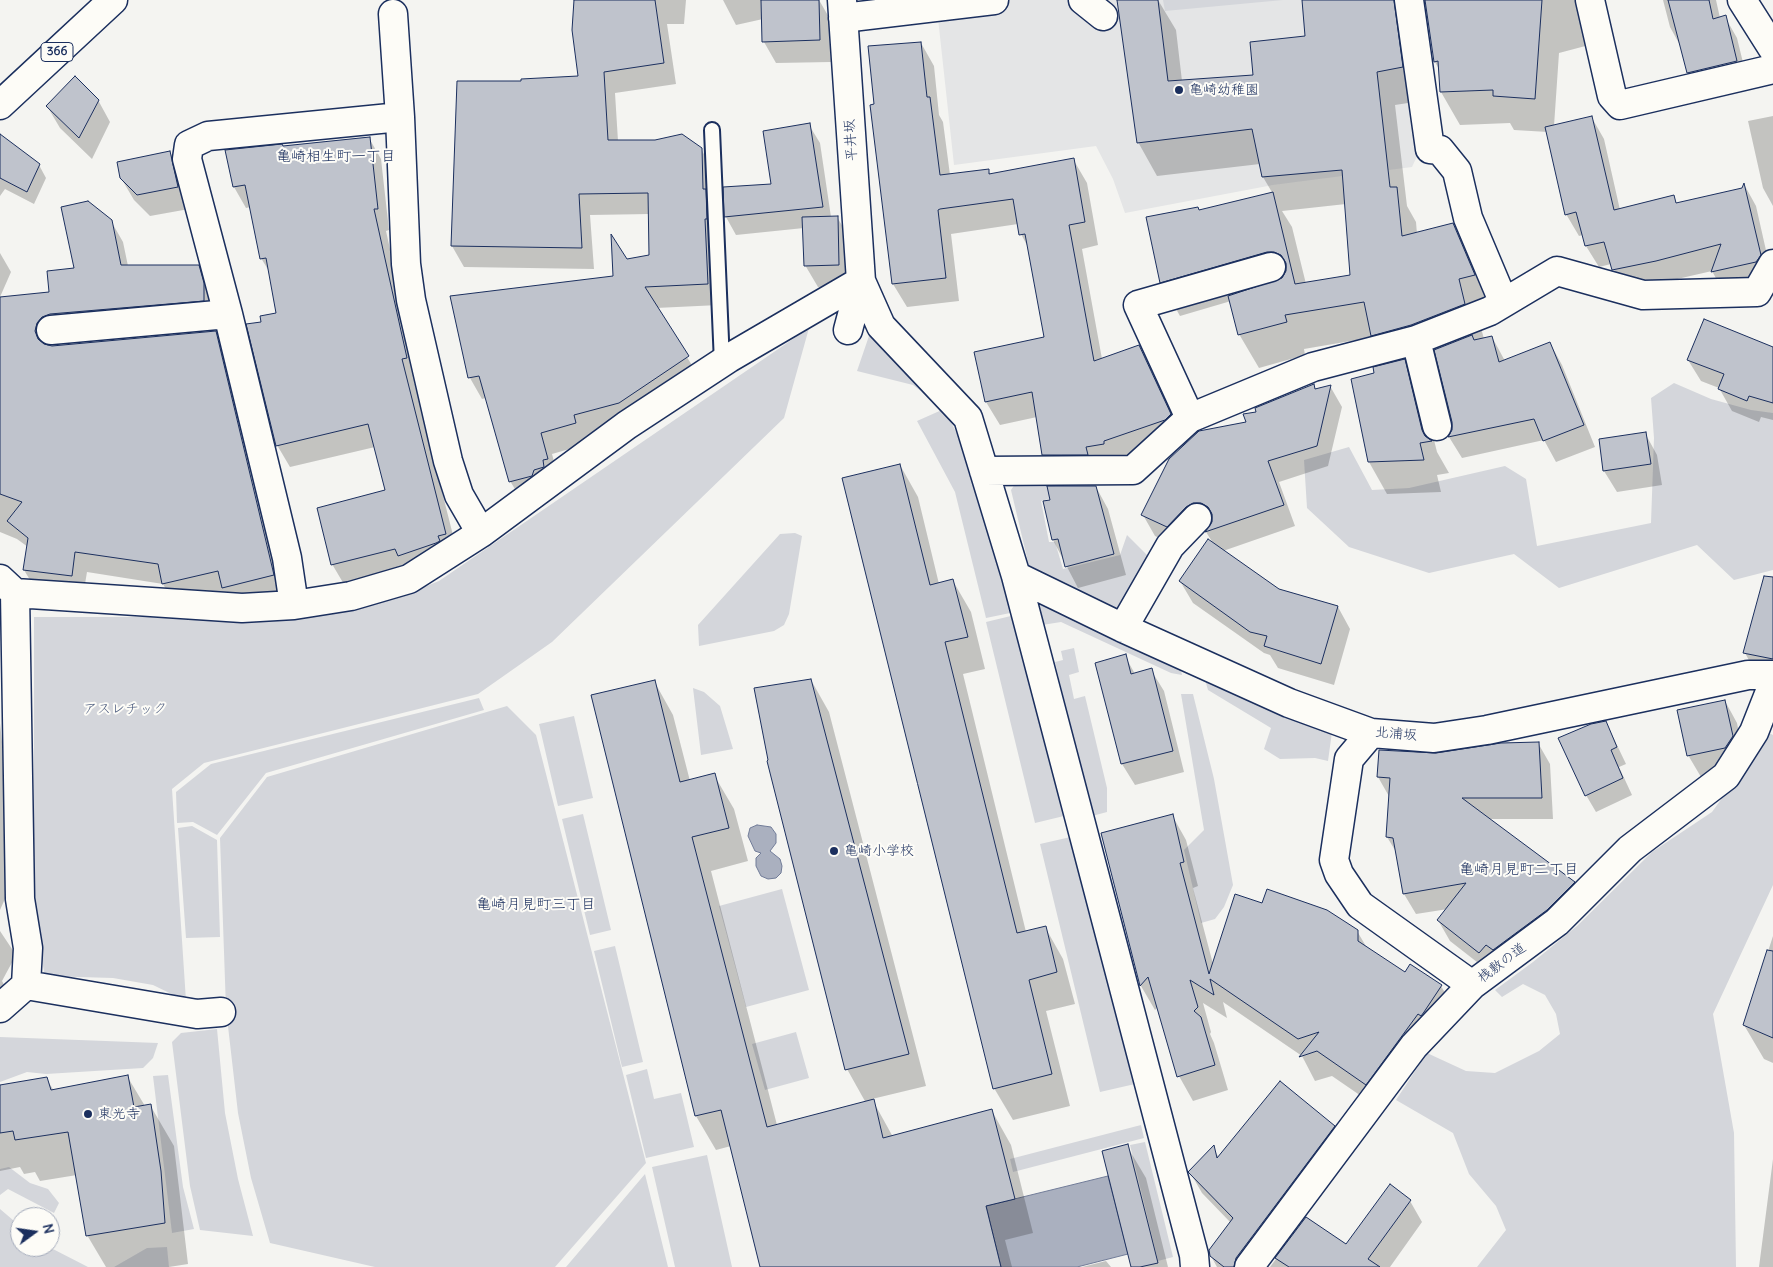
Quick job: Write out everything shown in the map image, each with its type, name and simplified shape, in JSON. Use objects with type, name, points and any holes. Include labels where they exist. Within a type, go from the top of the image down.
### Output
[{"type":"main road","name":"366","points":[[0,104],[113,0]]},
{"type":"main road","points":[[843,9],[994,0]]},
{"type":"main road","points":[[1409,0],[1430,149],[1440,150],[1457,171],[1468,218],[1503,301]]},
{"type":"main road","points":[[1590,0],[1612,96],[1620,105],[1773,69]]},
{"type":"main road","points":[[1742,0],[1773,49]]},
{"type":"main road","name":"平井坂","points":[[843,9],[860,281]]},
{"type":"main road","points":[[393,14],[400,117],[406,264],[412,300],[448,462],[458,495],[481,533]]},
{"type":"main road","points":[[294,605],[287,558],[228,314],[187,159],[189,145],[208,136],[400,117]]},
{"type":"main road","points":[[984,471],[1132,470],[1190,418],[1312,366],[1416,340],[1490,311],[1503,301],[1557,271],[1644,295],[1756,292],[1773,264]]},
{"type":"main road","points":[[1190,418],[1138,305],[1270,267]]},
{"type":"main road","points":[[848,330],[860,281]]},
{"type":"main road","points":[[0,1008],[26,985],[28,948],[20,899],[8,586],[242,608],[294,605],[351,596],[409,579],[481,533],[627,425],[722,363],[860,281]]},
{"type":"main road","points":[[860,281],[881,326],[968,418],[1016,576],[1194,1255],[1194,1267]]},
{"type":"main road","points":[[51,330],[228,314]]},
{"type":"main road","points":[[1416,340],[1437,426]]},
{"type":"main road","points":[[1123,628],[1170,546],[1197,518]]},
{"type":"main road","name":"北浦坂","points":[[1016,576],[1123,628],[1289,703],[1371,733],[1442,737],[1487,730],[1748,675],[1773,675]]},
{"type":"main road","name":"桟敷の道","points":[[1249,1267],[1414,1046],[1472,985],[1557,922],[1630,849],[1726,776],[1754,732],[1773,684]]},
{"type":"main road","points":[[1371,733],[1349,759],[1334,860],[1339,874],[1360,905],[1472,985]]},
{"type":"main road","points":[[26,985],[197,1014],[221,1012]]},
{"type":"lane","points":[[712,130],[722,363]]},
{"type":"shaded area","name":"亀崎幼稚園","points":[[936,0],[1401,0],[1419,152],[1412,167],[1273,185],[1125,213],[1113,179],[1096,146],[954,165]]},
{"type":"green space","points":[[1163,0],[1283,0],[1165,11]]},
{"type":"green space","name":"アスレチック","points":[[809,328],[784,418],[552,642],[478,694],[204,763],[172,789],[186,1001],[153,985],[113,978],[45,976],[34,920],[34,617],[310,617],[402,596],[439,581]]},
{"type":"green space","points":[[870,333],[934,401],[913,385],[857,371]]},
{"type":"green space","points":[[1674,383],[1711,399],[1751,410],[1773,413],[1773,570],[1734,580],[1697,545],[1559,588],[1514,554],[1429,573],[1349,547],[1307,508],[1304,460],[1349,447],[1372,490],[1409,488],[1505,466],[1526,479],[1537,546],[1651,523],[1654,438],[1651,398]]},
{"type":"green space","points":[[944,409],[984,485],[1015,612],[986,618],[955,492],[917,421]]},
{"type":"green space","points":[[1019,478],[1047,479],[1053,498],[1041,501],[1049,542],[1055,542],[1063,569],[1120,555],[1127,535],[1150,558],[1123,614],[1029,566],[1011,490]]},
{"type":"green space","points":[[795,533],[802,536],[789,614],[784,625],[774,631],[699,646],[698,625],[780,534]]},
{"type":"green space","points":[[1038,598],[1179,662],[1182,675],[1171,673],[1061,622],[1042,625]]},
{"type":"green space","points":[[1015,615],[1064,816],[1035,823],[986,622]]},
{"type":"green space","points":[[1074,648],[1079,672],[1069,675],[1074,699],[1085,696],[1107,788],[1107,812],[1092,816],[1055,662],[1063,660],[1061,651]]},
{"type":"green space","points":[[1203,673],[1332,732],[1328,761],[1315,758],[1280,759],[1264,749],[1271,728],[1208,690]]},
{"type":"green space","points":[[693,688],[704,692],[720,706],[733,749],[701,755]]},
{"type":"green space","points":[[1181,694],[1193,694],[1214,779],[1233,885],[1224,907],[1215,919],[1201,923],[1184,850],[1204,830]]},
{"type":"green space","points":[[479,698],[484,710],[266,773],[217,835],[193,822],[177,823],[176,792],[211,764]]},
{"type":"green space","points":[[507,706],[536,735],[646,1163],[555,1267],[375,1267],[270,1243],[251,1178],[238,1113],[226,1009],[220,838],[267,777]]},
{"type":"green space","points":[[574,716],[593,798],[558,806],[539,724]]},
{"type":"green space","points":[[1769,733],[1773,735],[1773,885],[1713,1014],[1734,1133],[1736,1267],[1477,1267],[1506,1230],[1496,1206],[1469,1174],[1453,1133],[1396,1100],[1427,1053],[1466,1071],[1495,1073],[1539,1051],[1560,1034],[1556,1014],[1545,995],[1523,984],[1502,997],[1495,990],[1577,926],[1652,852],[1712,812]]},
{"type":"green space","points":[[583,814],[611,930],[590,935],[562,819]]},
{"type":"green space","points":[[192,826],[217,840],[220,937],[186,938],[178,828]]},
{"type":"green space","points":[[1075,836],[1135,1084],[1100,1092],[1040,844]]},
{"type":"green space","points":[[782,889],[809,990],[746,1007],[719,906]]},
{"type":"green space","points":[[615,946],[643,1062],[622,1067],[594,951]]},
{"type":"green space","points":[[217,1029],[225,1113],[238,1179],[253,1236],[200,1230],[190,1186],[172,1042],[181,1033]]},
{"type":"green space","points":[[796,1032],[809,1078],[765,1090],[752,1044]]},
{"type":"green space","points":[[0,1037],[158,1043],[153,1058],[143,1068],[46,1074],[27,1072],[0,1082]]},
{"type":"green space","points":[[647,1069],[654,1099],[681,1093],[694,1147],[646,1158],[626,1075]]},
{"type":"green space","points":[[168,1075],[183,1187],[194,1229],[172,1233],[153,1076]]},
{"type":"green space","points":[[1141,1125],[1144,1138],[1013,1172],[1010,1159]]},
{"type":"green space","points":[[1145,1142],[1173,1257],[1158,1261],[1130,1145]]},
{"type":"green space","points":[[707,1155],[732,1267],[675,1267],[652,1167]]},
{"type":"green space","points":[[9,1167],[30,1183],[48,1189],[59,1203],[57,1207],[42,1207],[8,1189],[0,1195],[0,1169]]},
{"type":"green space","points":[[645,1174],[668,1267],[566,1267]]},
{"type":"green space","points":[[0,1209],[10,1218],[10,1257],[60,1257],[60,1253],[88,1267],[0,1267]]},
{"type":"green space","points":[[167,1247],[169,1267],[114,1267],[147,1248]]},
{"type":"water","points":[[757,825],[771,827],[776,834],[776,843],[770,851],[780,859],[782,866],[781,873],[776,878],[768,879],[761,876],[756,866],[756,858],[761,853],[755,851],[748,836],[750,828]]},
{"type":"water","points":[[1108,1176],[1128,1254],[1077,1267],[1001,1267],[986,1206]]},
{"type":"building","points":[[574,0],[655,0],[664,63],[604,72],[608,140],[655,140],[682,134],[702,148],[703,189],[706,189],[707,219],[705,219],[708,284],[645,287],[689,356],[619,403],[574,415],[576,423],[541,433],[548,459],[543,460],[544,467],[534,470],[532,476],[509,482],[479,376],[468,378],[450,296],[613,276],[611,234],[627,259],[649,255],[648,193],[579,194],[582,248],[451,246],[457,81],[521,81],[521,79],[578,76],[572,30]]},
{"type":"building","points":[[761,0],[819,0],[820,40],[762,42]]},
{"type":"building","points":[[1117,0],[1158,0],[1168,81],[1253,75],[1250,42],[1305,36],[1302,0],[1394,0],[1403,67],[1377,72],[1390,187],[1397,187],[1402,236],[1453,223],[1475,275],[1459,279],[1465,304],[1411,325],[1371,336],[1364,302],[1285,315],[1287,322],[1238,335],[1228,296],[1282,278],[1286,271],[1286,263],[1281,255],[1267,252],[1160,283],[1146,217],[1198,207],[1199,210],[1273,192],[1295,284],[1350,275],[1342,170],[1262,177],[1252,129],[1137,143]]},
{"type":"building","points":[[1425,0],[1542,0],[1535,99],[1493,96],[1493,90],[1440,92],[1438,61],[1434,62]]},
{"type":"building","points":[[1668,0],[1709,0],[1713,19],[1726,15],[1737,61],[1687,73]]},
{"type":"building","points":[[921,42],[927,97],[930,97],[940,175],[989,169],[989,174],[1074,158],[1085,222],[1069,225],[1094,361],[1139,345],[1171,414],[1165,420],[1104,441],[1104,444],[1086,447],[1088,455],[1042,455],[1032,392],[985,402],[974,352],[1044,337],[1025,234],[1019,235],[1013,199],[938,210],[946,278],[892,284],[870,105],[874,104],[868,46]]},
{"type":"building","points":[[75,76],[99,100],[79,138],[46,106]]},
{"type":"building","points":[[1592,116],[1614,210],[1674,195],[1676,203],[1742,188],[1744,183],[1761,255],[1756,262],[1711,272],[1721,244],[1612,270],[1604,242],[1585,246],[1576,212],[1565,215],[1545,127]]},
{"type":"building","points":[[810,123],[823,207],[724,217],[723,187],[771,184],[763,131]]},
{"type":"building","points":[[0,134],[40,164],[27,192],[0,178]]},
{"type":"building","points":[[370,137],[378,209],[374,209],[407,358],[402,359],[446,534],[438,536],[440,541],[436,543],[398,556],[395,549],[331,565],[317,508],[385,490],[368,424],[276,446],[246,324],[261,322],[260,316],[276,313],[266,258],[260,259],[245,185],[233,187],[225,150]]},
{"type":"building","points":[[170,151],[178,187],[137,195],[120,178],[117,162]]},
{"type":"building","points":[[88,201],[112,220],[121,265],[199,265],[204,283],[204,301],[50,314],[42,317],[37,323],[35,331],[38,339],[44,344],[52,346],[216,331],[274,575],[222,588],[218,571],[162,584],[158,564],[75,552],[72,576],[23,570],[28,538],[7,521],[22,502],[0,494],[0,297],[49,292],[47,271],[74,268],[61,207]]},
{"type":"building","points":[[838,216],[839,265],[804,266],[802,217]]},
{"type":"building","points":[[1704,319],[1773,347],[1773,403],[1749,396],[1747,401],[1718,389],[1724,374],[1687,360]]},
{"type":"building","points":[[1472,335],[1474,340],[1492,336],[1499,362],[1550,342],[1584,425],[1543,441],[1534,419],[1448,437],[1452,430],[1452,422],[1434,350]]},
{"type":"building","points":[[1405,359],[1422,430],[1425,436],[1432,441],[1420,443],[1424,460],[1368,462],[1351,379],[1374,373],[1373,367]]},
{"type":"building","points":[[1314,384],[1315,389],[1331,385],[1317,446],[1268,461],[1284,505],[1205,532],[1212,522],[1212,514],[1208,507],[1201,503],[1193,503],[1186,507],[1167,527],[1141,515],[1169,459],[1199,431],[1246,422],[1243,414],[1256,412],[1255,408]]},
{"type":"building","points":[[1646,432],[1651,464],[1603,471],[1599,439]]},
{"type":"building","points":[[900,464],[930,585],[953,579],[968,637],[945,642],[1017,933],[1046,926],[1057,972],[1029,980],[1052,1074],[993,1089],[842,478]]},
{"type":"building","points":[[1047,486],[1096,486],[1114,554],[1065,567],[1058,539],[1052,540],[1043,501],[1050,500]]},
{"type":"building","points":[[1208,539],[1279,589],[1338,606],[1321,664],[1264,646],[1267,636],[1250,632],[1179,581]]},
{"type":"building","points":[[1764,576],[1773,577],[1773,659],[1743,653]]},
{"type":"building","points":[[1126,654],[1131,674],[1152,668],[1173,751],[1121,764],[1095,663]]},
{"type":"building","points":[[811,679],[909,1054],[845,1070],[767,761],[754,688]]},
{"type":"building","points":[[655,680],[680,782],[715,773],[729,828],[692,837],[767,1127],[874,1099],[883,1138],[992,1109],[1015,1199],[986,1206],[1001,1267],[760,1267],[721,1110],[695,1116],[591,695]]},
{"type":"building","points":[[1725,700],[1733,736],[1725,748],[1687,756],[1677,710]]},
{"type":"building","points":[[1606,721],[1617,747],[1611,750],[1623,778],[1585,796],[1558,738],[1591,724]]},
{"type":"building","points":[[1539,742],[1542,798],[1462,798],[1575,882],[1547,910],[1493,950],[1486,945],[1479,953],[1437,920],[1466,883],[1403,894],[1393,838],[1386,837],[1390,778],[1377,777],[1379,750],[1436,753],[1501,743]]},
{"type":"building","points":[[1173,814],[1184,862],[1180,863],[1209,974],[1235,894],[1262,903],[1267,889],[1327,910],[1358,930],[1358,941],[1405,972],[1410,964],[1442,985],[1421,1016],[1418,1014],[1366,1085],[1317,1051],[1299,1057],[1319,1032],[1298,1039],[1210,979],[1214,995],[1190,980],[1198,1007],[1194,1011],[1201,1017],[1215,1065],[1177,1077],[1148,977],[1140,986],[1101,833]]},
{"type":"building","points":[[1767,950],[1773,951],[1773,1038],[1743,1025]]},
{"type":"building","points":[[128,1075],[134,1107],[151,1104],[161,1171],[165,1223],[86,1236],[68,1132],[15,1140],[13,1131],[0,1133],[0,1085],[47,1077],[51,1090]]},
{"type":"building","points":[[1280,1081],[1335,1126],[1236,1258],[1234,1267],[1224,1267],[1210,1256],[1209,1250],[1233,1218],[1188,1172],[1214,1145],[1217,1158]]},
{"type":"building","points":[[1128,1144],[1158,1263],[1140,1267],[1131,1267],[1102,1151]]},
{"type":"building","points":[[1390,1184],[1411,1200],[1368,1259],[1380,1267],[1289,1267],[1275,1258],[1306,1217],[1346,1244]]},
{"type":"place","name":"亀崎幼稚園","points":[[1179,90]]},
{"type":"place","name":"亀崎小学校","points":[[834,851]]},
{"type":"place","name":"東光寺","points":[[88,1114]]},
{"type":"district","name":"亀崎相生町一丁目","points":[[336,157]]},
{"type":"district","name":"亀崎月見町二丁目","points":[[1519,870]]},
{"type":"district","name":"亀崎月見町三丁目","points":[[536,905]]}]
